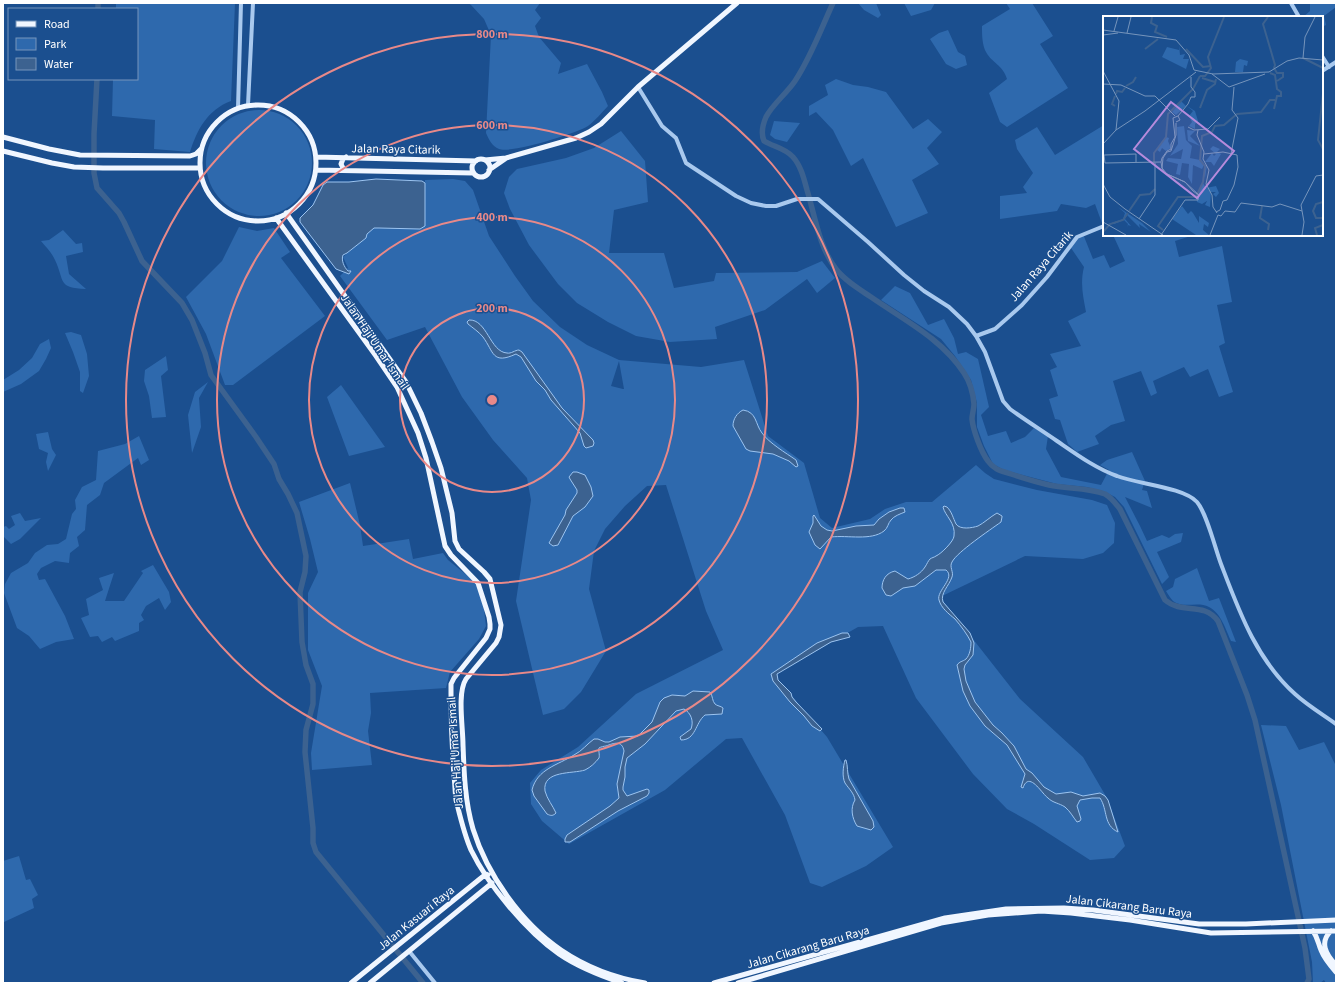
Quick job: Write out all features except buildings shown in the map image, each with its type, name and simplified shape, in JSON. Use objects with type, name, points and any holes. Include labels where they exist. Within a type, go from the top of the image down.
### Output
[{"type":"main road","points":[[506,158],[482,177],[473,173],[472,167],[479,159],[485,160],[506,158],[576,138],[589,132],[601,124],[638,86],[737,3]]},
{"type":"main road","points":[[248,105],[267,105],[276,107],[295,118],[303,126],[314,146],[316,170],[306,195],[297,205],[276,218],[262,221],[236,217],[215,203],[202,181],[200,168],[201,149],[206,136],[221,117],[238,108],[248,105]]},
{"type":"main road","points":[[3,137],[62,152],[88,155],[193,155],[201,149]]},
{"type":"main road","points":[[3,150],[60,165],[87,168],[200,168]]},
{"type":"main road","name":"Jalan Raya Citarik","points":[[316,157],[476,161]]},
{"type":"main road","points":[[344,170],[341,164],[343,159],[346,157]]},
{"type":"main road","points":[[485,160],[489,164],[489,170]]},
{"type":"main road","name":"Jalan Raya Citarik","points":[[316,170],[473,173]]},
{"type":"main road","name":"Jalan Haji Umar Ismail","points":[[286,213],[406,382],[421,413],[441,468],[452,513],[455,541],[459,549],[490,579],[501,625],[499,637],[496,643],[463,684],[461,695],[464,764],[470,815],[480,848],[494,880]]},
{"type":"main road","name":"Jalan Haji Umar Ismail","points":[[276,218],[397,387],[411,418],[426,458],[445,546],[451,555],[478,583],[489,617],[490,629],[489,633],[457,673],[451,684],[450,694],[453,765],[456,799],[471,850],[486,874],[494,880]]},
{"type":"main road","points":[[411,418],[421,413]]},
{"type":"main road","name":"Jalan Kasuari Raya","points":[[351,983],[486,874]]},
{"type":"main road","points":[[370,983],[494,880]]},
{"type":"main road","points":[[494,880],[516,914],[541,940],[560,954],[591,971],[622,983]]},
{"type":"main road","points":[[494,880],[519,911],[543,936],[561,950],[587,965],[612,975],[645,983]]},
{"type":"main road","points":[[474,884],[480,885],[481,892]]},
{"type":"main road","name":"Jalan Cikarang Baru Raya","points":[[714,983],[739,981],[956,918],[1006,909],[1064,908],[1092,910],[1199,924],[1246,924],[1336,920]]},
{"type":"main road","name":"Jalan Cikarang Baru Raya","points":[[956,918],[1041,911],[1123,919],[1212,933],[1333,931]]},
{"type":"main road","name":"Jalan Cikarang Baru Raya","points":[[1333,931],[1325,937],[1324,943],[1325,950],[1336,965]]},
{"type":"main road","points":[[1311,932],[1319,940],[1321,950],[1336,972]]},
{"type":"street","points":[[238,108],[241,3]]},
{"type":"street","points":[[248,105],[253,3]]},
{"type":"street","points":[[1291,3],[1298,16]]},
{"type":"street","points":[[1323,58],[1329,67]]},
{"type":"street","points":[[1323,70],[1336,62]]},
{"type":"street","points":[[638,86],[660,124],[676,138],[686,163],[744,201],[766,206],[776,206],[792,200],[816,198],[914,283],[949,307],[967,324],[976,336],[985,352],[1003,401],[1010,409],[1108,473],[1127,480],[1178,492],[1192,497],[1201,508],[1220,563],[1246,627],[1262,655],[1277,675],[1296,695],[1336,724]]},
{"type":"street","name":"Jalan Raya Citarik","points":[[976,336],[995,328],[1022,305],[1048,277],[1077,237],[1103,226]]},
{"type":"street","points":[[408,952],[435,983]]},
{"type":"green space","points":[[116,3],[235,3],[231,101],[209,115],[196,136],[190,152],[154,149],[155,120],[112,116],[113,80],[138,80],[138,8],[116,8]]},
{"type":"green space","points":[[468,3],[540,3],[535,10],[541,18],[535,26],[539,37],[561,63],[558,74],[587,64],[608,106],[588,126],[571,133],[530,146],[506,150],[499,149],[494,146],[486,133],[491,35],[484,19]]},
{"type":"green space","points":[[858,3],[876,3],[881,15],[878,18],[864,10]]},
{"type":"green space","points":[[904,3],[935,3],[931,10],[911,16]]},
{"type":"green space","points":[[1006,3],[1032,3],[1053,36],[1040,44],[1068,88],[1007,127],[1000,122],[989,93],[1007,79],[1003,70],[988,56],[986,52],[983,43],[982,29],[982,26],[1010,9]]},
{"type":"green space","points":[[1310,3],[1336,3],[1336,7],[1324,16],[1326,25],[1323,26],[1323,16],[1304,16],[1310,11]]},
{"type":"green space","points":[[948,30],[958,52],[965,56],[967,65],[956,69],[946,64],[930,39],[939,33]]},
{"type":"green space","points":[[836,79],[853,85],[886,92],[913,129],[928,119],[942,132],[927,148],[939,164],[912,180],[928,213],[896,227],[863,158],[851,166],[833,130],[816,112],[809,116],[809,106],[828,95],[825,85]]},
{"type":"green space","points":[[259,110],[279,114],[296,126],[308,143],[312,163],[308,183],[296,200],[279,212],[259,216],[239,212],[222,200],[210,183],[206,163],[210,143],[222,126],[239,114]]},
{"type":"green space","points":[[774,121],[800,123],[787,142],[775,139],[770,135]]},
{"type":"green space","points":[[1103,126],[1103,226],[1095,204],[1086,208],[1061,204],[1057,211],[1000,219],[1000,196],[1027,193],[1023,187],[1033,173],[1017,149],[1015,140],[1037,127],[1055,155]]},
{"type":"green space","points":[[621,131],[645,161],[648,202],[614,210],[609,253],[664,253],[674,288],[714,281],[716,273],[797,272],[822,261],[835,278],[817,293],[807,279],[765,310],[715,327],[717,339],[670,342],[636,336],[608,322],[577,303],[558,284],[529,245],[510,209],[504,193],[509,177],[517,169],[566,158],[594,148]]},
{"type":"green space","points":[[453,179],[465,181],[473,190],[489,236],[533,301],[560,327],[587,345],[619,360],[701,367],[744,360],[768,436],[804,463],[820,518],[832,528],[870,519],[885,509],[906,502],[932,502],[976,465],[994,479],[1037,490],[1092,500],[1107,505],[1115,523],[1114,543],[1103,553],[1083,559],[1025,556],[940,597],[1020,699],[1083,757],[1107,798],[1125,846],[1114,858],[1090,860],[1034,824],[1007,809],[973,774],[916,698],[883,626],[858,627],[774,675],[827,737],[893,847],[866,866],[822,887],[810,883],[785,815],[742,738],[726,739],[665,790],[569,844],[542,821],[531,804],[530,783],[541,770],[578,747],[636,694],[723,650],[706,611],[666,485],[647,486],[625,506],[605,529],[594,551],[589,589],[606,651],[581,692],[564,709],[543,715],[516,601],[531,500],[527,478],[493,440],[462,397],[425,327],[387,340],[340,276],[348,268],[343,257],[366,237],[369,230],[377,226],[423,227],[425,180]],"holes":[[[619,361],[624,389],[611,386]]]},
{"type":"green space","points":[[239,227],[257,231],[274,228],[290,252],[281,258],[325,316],[233,385],[225,385],[206,334],[186,297],[222,261]]},
{"type":"green space","points":[[63,230],[76,244],[82,243],[83,252],[66,256],[69,274],[86,289],[70,287],[63,282],[54,257],[41,241],[49,240]]},
{"type":"green space","points":[[1083,234],[1093,259],[1104,255],[1110,268],[1125,261],[1113,236],[1191,236],[1175,241],[1179,257],[1222,246],[1232,302],[1217,305],[1225,343],[1219,346],[1233,392],[1219,397],[1208,369],[1190,377],[1184,367],[1153,381],[1157,393],[1151,396],[1141,371],[1113,381],[1125,421],[1111,425],[1095,436],[1099,444],[1077,452],[1068,444],[1060,420],[1055,419],[1049,399],[1058,396],[1050,370],[1057,367],[1050,354],[1081,346],[1068,321],[1086,312],[1082,284],[1084,267],[1071,248],[1076,237]]},
{"type":"green space","points":[[895,286],[910,293],[928,325],[944,319],[954,338],[958,354],[966,352],[978,359],[989,407],[981,415],[988,436],[1006,431],[1011,443],[1025,437],[1034,428],[1048,436],[1046,449],[1061,477],[1101,485],[1109,470],[1100,465],[1107,460],[1132,452],[1145,481],[1142,490],[1147,491],[1152,508],[1125,497],[1147,541],[1162,535],[1169,538],[1175,534],[1183,533],[1181,542],[1157,552],[1169,577],[1162,584],[1124,507],[1115,497],[1105,492],[1087,487],[1057,484],[1004,470],[993,464],[977,427],[977,403],[971,380],[955,356],[941,339],[881,300]]},
{"type":"green space","points":[[71,332],[81,335],[87,354],[89,376],[83,393],[80,391],[80,372],[65,333]]},
{"type":"green space","points":[[49,339],[51,348],[39,371],[21,384],[3,392],[3,380],[19,370],[32,358],[40,344]]},
{"type":"green space","points":[[166,356],[168,370],[161,376],[166,417],[152,418],[149,396],[144,381],[145,370]]},
{"type":"green space","points":[[208,382],[199,398],[201,427],[192,453],[188,415],[195,392]]},
{"type":"green space","points":[[341,385],[385,447],[349,456],[327,397]]},
{"type":"green space","points":[[48,432],[52,449],[56,455],[48,471],[46,462],[48,453],[39,449],[36,434]]},
{"type":"green space","points":[[139,436],[149,460],[141,465],[138,458],[104,483],[100,495],[87,505],[85,530],[77,537],[79,546],[70,553],[69,563],[55,561],[41,568],[37,574],[39,580],[45,579],[65,616],[74,639],[56,642],[40,649],[29,636],[17,628],[4,593],[5,584],[11,573],[28,563],[35,553],[47,545],[58,544],[66,539],[72,514],[76,509],[75,500],[82,487],[96,480],[98,451],[125,444]]},
{"type":"green space","points":[[350,483],[360,525],[363,546],[409,539],[413,559],[443,553],[448,560],[473,580],[482,593],[486,626],[479,639],[450,672],[446,688],[370,693],[371,713],[368,731],[372,765],[312,770],[311,753],[322,686],[308,650],[308,593],[318,572],[299,502]]},
{"type":"green space","points":[[20,513],[25,521],[41,518],[20,539],[11,544],[3,536],[3,527],[6,526],[9,529],[15,525],[11,516]]},
{"type":"green space","points":[[153,565],[169,592],[171,602],[165,610],[159,598],[146,606],[141,615],[144,620],[139,623],[139,631],[115,641],[112,637],[102,642],[98,636],[90,637],[81,618],[89,615],[86,599],[103,590],[99,578],[114,573],[105,601],[124,601],[143,573],[141,571]]},
{"type":"green space","points":[[1197,568],[1209,601],[1219,598],[1236,642],[1231,641],[1223,622],[1217,613],[1209,607],[1205,605],[1186,605],[1177,603],[1172,600],[1166,591],[1173,587],[1175,579]]},
{"type":"green space","points":[[1261,725],[1286,726],[1299,750],[1324,742],[1336,766],[1336,983],[1326,983],[1324,980],[1320,983],[1313,983],[1312,962],[1281,805]]},
{"type":"green space","points":[[19,856],[26,880],[30,879],[38,895],[32,899],[34,908],[4,922],[3,861]]},
{"type":"water","points":[[376,179],[422,181],[425,183],[425,226],[420,229],[374,228],[367,234],[366,238],[343,255],[342,259],[344,265],[348,271],[351,271],[349,274],[336,269],[300,222],[300,218],[313,205],[323,185],[327,182],[349,182]]},
{"type":"water","points":[[469,320],[475,321],[480,325],[496,347],[501,351],[508,353],[519,350],[522,352],[562,408],[593,440],[593,446],[586,448],[584,446],[580,433],[536,381],[521,357],[516,354],[502,358],[495,355],[483,337],[468,324],[467,322]]},
{"type":"water","points":[[743,410],[751,413],[765,437],[796,460],[798,466],[796,467],[789,461],[773,454],[750,451],[746,449],[733,426],[736,416]]},
{"type":"water","points":[[573,472],[585,475],[591,487],[593,496],[585,507],[573,516],[558,545],[553,546],[549,543],[565,515],[566,510],[577,493],[577,490],[569,477]]},
{"type":"water","points":[[944,506],[950,511],[956,524],[963,528],[978,526],[997,513],[1002,516],[1001,522],[974,541],[952,562],[952,577],[942,599],[970,633],[974,643],[973,655],[965,665],[964,669],[966,681],[975,702],[993,725],[1014,746],[1026,769],[1032,773],[1044,787],[1056,794],[1071,792],[1083,796],[1100,793],[1105,796],[1108,800],[1118,832],[1110,825],[1100,798],[1080,800],[1077,806],[1081,819],[1077,822],[1065,807],[1050,800],[1032,782],[1029,781],[1023,788],[1021,787],[1025,774],[1007,745],[985,726],[970,706],[963,691],[957,665],[966,659],[970,651],[971,642],[955,619],[943,608],[940,603],[940,593],[949,577],[946,570],[936,570],[915,586],[903,588],[891,596],[886,595],[882,588],[883,582],[889,573],[895,571],[908,579],[913,577],[922,571],[930,559],[941,553],[950,544],[954,536],[954,531],[952,523],[944,510]]},
{"type":"water","points":[[904,508],[905,512],[892,519],[884,531],[873,536],[831,537],[820,549],[815,545],[809,532],[813,523],[814,515],[821,526],[832,531],[856,526],[874,525],[879,519],[889,512]]},
{"type":"water","points":[[842,633],[848,633],[850,637],[831,642],[777,674],[778,680],[791,693],[796,702],[822,729],[820,731],[812,726],[790,702],[773,681],[771,674],[817,643]]},
{"type":"water","points":[[693,691],[710,692],[715,704],[723,708],[722,714],[705,715],[693,734],[686,739],[681,740],[680,737],[691,729],[692,720],[684,709],[676,711],[645,744],[627,758],[623,790],[627,796],[647,789],[649,790],[649,793],[647,796],[618,811],[570,842],[565,842],[567,835],[610,806],[619,798],[617,784],[624,751],[623,748],[617,743],[600,747],[599,758],[587,769],[559,774],[548,779],[545,784],[545,791],[556,813],[553,815],[547,814],[534,796],[532,790],[538,777],[549,768],[577,753],[594,739],[609,742],[620,737],[638,736],[652,722],[660,702],[664,698],[672,695],[685,696]]},
{"type":"water","points":[[845,760],[847,762],[849,779],[873,821],[874,827],[871,830],[857,826],[854,820],[852,810],[855,800],[843,778]]},
{"type":"waterway","points":[[98,3],[98,8]]},
{"type":"waterway","points":[[833,3],[801,72],[792,86],[766,117],[763,129],[764,141],[790,154],[798,164],[821,241],[836,269],[852,284],[934,340],[945,350],[964,373],[970,384],[973,396],[974,404],[972,419],[974,429],[985,457],[990,464],[1001,471],[1039,483],[1091,490],[1107,495],[1120,509],[1165,600],[1179,607],[1206,611],[1218,621],[1247,695],[1255,720],[1305,948],[1309,979],[1307,983]]},
{"type":"waterway","points":[[97,80],[94,134],[94,173],[97,188],[119,213],[142,261],[182,303],[192,320],[205,353],[211,375],[274,464],[279,479],[297,513],[306,556],[305,572],[300,592],[302,642],[306,665],[313,684],[313,704],[306,730],[305,752],[313,828],[313,843],[316,852],[423,983]]}]
